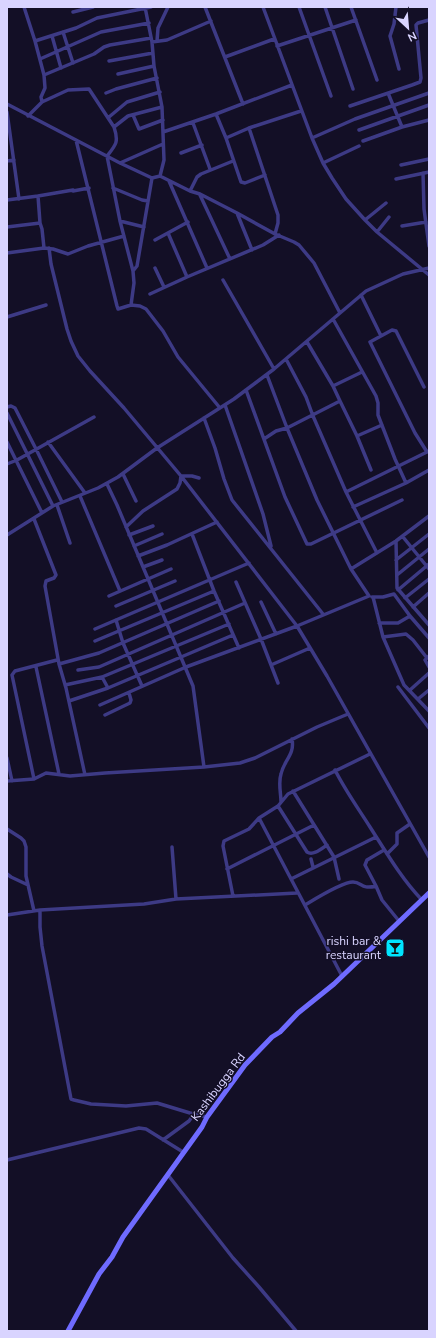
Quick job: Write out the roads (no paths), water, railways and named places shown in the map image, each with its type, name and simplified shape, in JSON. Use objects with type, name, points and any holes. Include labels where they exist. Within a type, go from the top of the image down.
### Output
[{"type":"main road","name":"Kashibugga Rd","points":[[68,1331],[99,1274],[112,1257],[123,1237],[202,1127],[207,1116],[245,1065],[272,1037],[280,1032],[298,1014],[342,976],[429,893]]},
{"type":"street","points":[[29,7],[24,8],[44,75],[45,88],[41,97],[42,102]]},
{"type":"street","points":[[74,12],[93,7]]},
{"type":"street","points":[[35,41],[63,32],[97,18],[150,7]]},
{"type":"street","points":[[157,41],[158,28],[168,7]]},
{"type":"street","points":[[205,7],[244,104]]},
{"type":"street","points":[[263,7],[301,111],[323,163],[346,199],[365,220],[377,232],[429,275]]},
{"type":"street","points":[[299,7],[331,96]]},
{"type":"street","points":[[325,7],[353,88]]},
{"type":"street","points":[[351,7],[377,80]]},
{"type":"street","points":[[396,7],[394,24],[390,36],[399,69]]},
{"type":"street","points":[[145,8],[149,23],[154,66],[162,107],[164,160],[160,176]]},
{"type":"street","points":[[277,46],[356,20]]},
{"type":"street","points":[[350,106],[388,94],[421,80],[416,25],[429,20]]},
{"type":"street","points":[[152,42],[167,40],[211,21]]},
{"type":"street","points":[[40,59],[101,32],[149,23]]},
{"type":"street","points":[[63,32],[73,63]]},
{"type":"street","points":[[52,36],[61,68]]},
{"type":"street","points":[[44,75],[94,54],[104,47],[151,38]]},
{"type":"street","points":[[226,57],[274,39]]},
{"type":"street","points":[[108,61],[153,53]]},
{"type":"street","points":[[118,74],[154,66]]},
{"type":"street","points":[[106,93],[157,78]]},
{"type":"street","points":[[163,132],[193,123],[292,85]]},
{"type":"street","points":[[28,116],[42,102],[68,90],[89,89],[109,118],[114,127],[117,138],[117,142],[106,156]]},
{"type":"street","points":[[109,118],[127,102],[160,92]]},
{"type":"street","points":[[312,138],[355,119],[429,93]]},
{"type":"street","points":[[388,94],[402,127]]},
{"type":"street","points":[[7,104],[120,163],[152,178],[160,176],[190,191],[200,194],[294,242],[311,258],[340,313]]},
{"type":"street","points":[[359,130],[429,105]]},
{"type":"street","points":[[114,127],[128,116],[162,107]]},
{"type":"street","points":[[226,138],[249,128],[301,111]]},
{"type":"street","points":[[7,112],[20,198]]},
{"type":"street","points":[[216,114],[241,182],[243,183],[265,176]]},
{"type":"street","points":[[133,115],[139,129],[163,120]]},
{"type":"street","points":[[363,141],[402,127],[429,120]]},
{"type":"street","points":[[193,123],[210,169]]},
{"type":"street","points":[[150,294],[186,277],[263,245],[277,234],[278,215],[249,128]]},
{"type":"street","points":[[76,140],[89,188],[116,306],[118,309],[131,305],[140,306],[146,309],[163,332],[178,357],[220,408]]},
{"type":"street","points":[[120,163],[163,144]]},
{"type":"street","points":[[181,152],[202,146]]},
{"type":"street","points":[[323,163],[358,146]]},
{"type":"street","points":[[106,156],[120,221],[133,271],[134,283],[131,305]]},
{"type":"street","points":[[402,165],[429,159]]},
{"type":"street","points":[[7,161],[14,160]]},
{"type":"street","points":[[190,191],[197,176],[210,169],[233,161]]},
{"type":"street","points":[[396,179],[429,172]]},
{"type":"street","points":[[423,173],[429,246]]},
{"type":"street","points":[[133,271],[137,266],[152,178]]},
{"type":"street","points":[[169,181],[207,268]]},
{"type":"street","points":[[7,200],[89,188]]},
{"type":"street","points":[[113,188],[148,201]]},
{"type":"street","points":[[200,194],[230,259]]},
{"type":"street","points":[[38,196],[44,248]]},
{"type":"street","points":[[365,220],[386,203]]},
{"type":"street","points":[[237,213],[252,250]]},
{"type":"street","points":[[377,232],[389,217]]},
{"type":"street","points":[[120,221],[144,227]]},
{"type":"street","points":[[155,240],[188,222]]},
{"type":"street","points":[[402,226],[426,222]]},
{"type":"street","points":[[7,227],[40,223]]},
{"type":"street","points":[[168,233],[186,277]]},
{"type":"street","points":[[7,253],[49,248],[68,254],[88,246],[124,236]]},
{"type":"street","points":[[49,248],[51,264],[67,329],[71,342],[78,356],[181,476],[194,495],[217,522],[297,626],[429,857]]},
{"type":"street","points":[[155,268],[164,287]]},
{"type":"street","points":[[7,535],[55,505],[107,484],[123,474],[157,448],[220,408],[267,375],[361,295],[389,280],[429,268]]},
{"type":"street","points":[[223,280],[274,369]]},
{"type":"street","points":[[361,295],[380,336]]},
{"type":"street","points":[[7,317],[46,305]]},
{"type":"street","points":[[333,319],[376,396],[378,403],[378,415],[398,467],[406,483]]},
{"type":"street","points":[[346,492],[428,452],[415,433],[370,342],[392,330],[396,331],[424,387]]},
{"type":"street","points":[[307,342],[333,386],[357,436],[371,470]]},
{"type":"street","points":[[286,359],[306,397],[353,507],[377,553]]},
{"type":"street","points":[[333,386],[362,372]]},
{"type":"street","points":[[267,375],[317,500],[351,569],[371,597],[383,637],[404,685],[428,709]]},
{"type":"street","points":[[246,390],[284,497],[306,543],[311,544],[402,500]]},
{"type":"street","points":[[264,439],[276,431],[287,428],[313,416],[340,401]]},
{"type":"street","points":[[224,405],[263,514],[271,548]]},
{"type":"street","points":[[7,407],[11,406],[15,408],[62,502]]},
{"type":"street","points":[[7,413],[27,454],[55,505],[70,543]]},
{"type":"street","points":[[7,464],[94,417]]},
{"type":"street","points":[[204,418],[232,500],[323,614]]},
{"type":"street","points":[[357,436],[382,425]]},
{"type":"street","points":[[7,442],[42,513]]},
{"type":"street","points":[[48,442],[85,493]]},
{"type":"street","points":[[353,507],[406,483],[429,470]]},
{"type":"street","points":[[123,474],[136,501]]},
{"type":"street","points":[[181,476],[192,476],[199,478]]},
{"type":"street","points":[[126,527],[143,511],[176,489],[180,483],[181,476]]},
{"type":"street","points":[[107,484],[177,646],[194,690],[204,767]]},
{"type":"street","points":[[80,496],[120,591]]},
{"type":"street","points":[[351,569],[403,537],[429,516]]},
{"type":"street","points":[[34,519],[56,575],[54,578],[46,581],[45,586],[58,662],[69,701],[85,775]]},
{"type":"street","points":[[138,556],[217,522]]},
{"type":"street","points":[[129,535],[153,526]]},
{"type":"street","points":[[134,546],[162,534]]},
{"type":"street","points":[[192,534],[214,591],[239,648]]},
{"type":"street","points":[[396,560],[429,534]]},
{"type":"street","points":[[398,590],[428,567],[403,537]]},
{"type":"street","points":[[396,541],[397,588],[429,624]]},
{"type":"street","points":[[397,575],[429,549]]},
{"type":"street","points":[[143,567],[162,560]]},
{"type":"street","points":[[95,629],[157,601],[249,563]]},
{"type":"street","points":[[109,596],[171,569]]},
{"type":"street","points":[[405,598],[429,579]]},
{"type":"street","points":[[116,606],[175,581]]},
{"type":"street","points":[[236,582],[278,683]]},
{"type":"street","points":[[95,641],[214,591]]},
{"type":"street","points":[[413,607],[429,593]]},
{"type":"street","points":[[100,705],[186,668],[297,626],[323,614],[371,597],[382,597],[394,594],[429,638]]},
{"type":"street","points":[[34,779],[12,675],[15,671],[98,653],[219,601]]},
{"type":"street","points":[[262,602],[276,634]]},
{"type":"street","points":[[78,670],[100,667],[245,603]]},
{"type":"street","points":[[379,624],[398,623],[410,616]]},
{"type":"street","points":[[116,620],[123,643],[142,686]]},
{"type":"street","points":[[65,685],[102,677],[229,624]]},
{"type":"street","points":[[383,637],[406,634],[428,657],[425,662],[429,667]]},
{"type":"street","points":[[69,701],[108,688],[233,635]]},
{"type":"street","points":[[271,665],[310,648]]},
{"type":"street","points":[[36,667],[59,774]]},
{"type":"street","points":[[410,690],[429,673]]},
{"type":"street","points":[[102,677],[108,688]]},
{"type":"street","points":[[398,687],[429,728]]},
{"type":"street","points":[[418,699],[429,690]]},
{"type":"street","points":[[105,715],[130,703],[131,700],[129,693]]},
{"type":"street","points":[[7,781],[34,779],[46,773],[70,776],[204,767],[240,763],[256,758],[292,739],[348,714]]},
{"type":"street","points":[[281,802],[280,776],[282,769],[293,749],[292,739]]},
{"type":"street","points":[[233,896],[223,846],[224,841],[249,829],[259,818],[278,806],[288,794],[370,754]]},
{"type":"street","points":[[7,758],[12,781]]},
{"type":"street","points":[[335,770],[343,786],[384,850],[405,881],[421,899]]},
{"type":"street","points":[[293,792],[334,857],[339,878]]},
{"type":"street","points":[[278,806],[309,853],[312,853],[327,845]]},
{"type":"street","points":[[259,818],[297,893],[305,904],[342,976]]},
{"type":"street","points":[[387,854],[397,844],[397,834],[410,824]]},
{"type":"street","points":[[227,869],[314,825]]},
{"type":"street","points":[[7,829],[21,838],[26,847],[26,870],[34,912]]},
{"type":"street","points":[[291,879],[376,837]]},
{"type":"street","points":[[172,847],[176,899]]},
{"type":"street","points":[[384,850],[368,860],[365,865],[382,900],[399,921]]},
{"type":"street","points":[[311,859],[313,868]]},
{"type":"street","points":[[7,874],[28,885]]},
{"type":"street","points":[[305,904],[324,893],[350,882],[356,882],[367,888],[376,886]]},
{"type":"street","points":[[7,915],[40,910],[144,904],[176,899],[297,893]]},
{"type":"street","points":[[40,910],[42,946],[71,1099],[92,1104],[126,1106],[157,1103],[194,1114],[207,1116]]},
{"type":"street","points":[[163,1140],[189,1121],[194,1114]]},
{"type":"street","points":[[7,1160],[134,1128],[146,1129],[183,1152]]},
{"type":"street","points":[[168,1175],[233,1258],[296,1331]]},
{"type":"place","name":"rishi bar & restaurant","points":[[395,948]]}]
